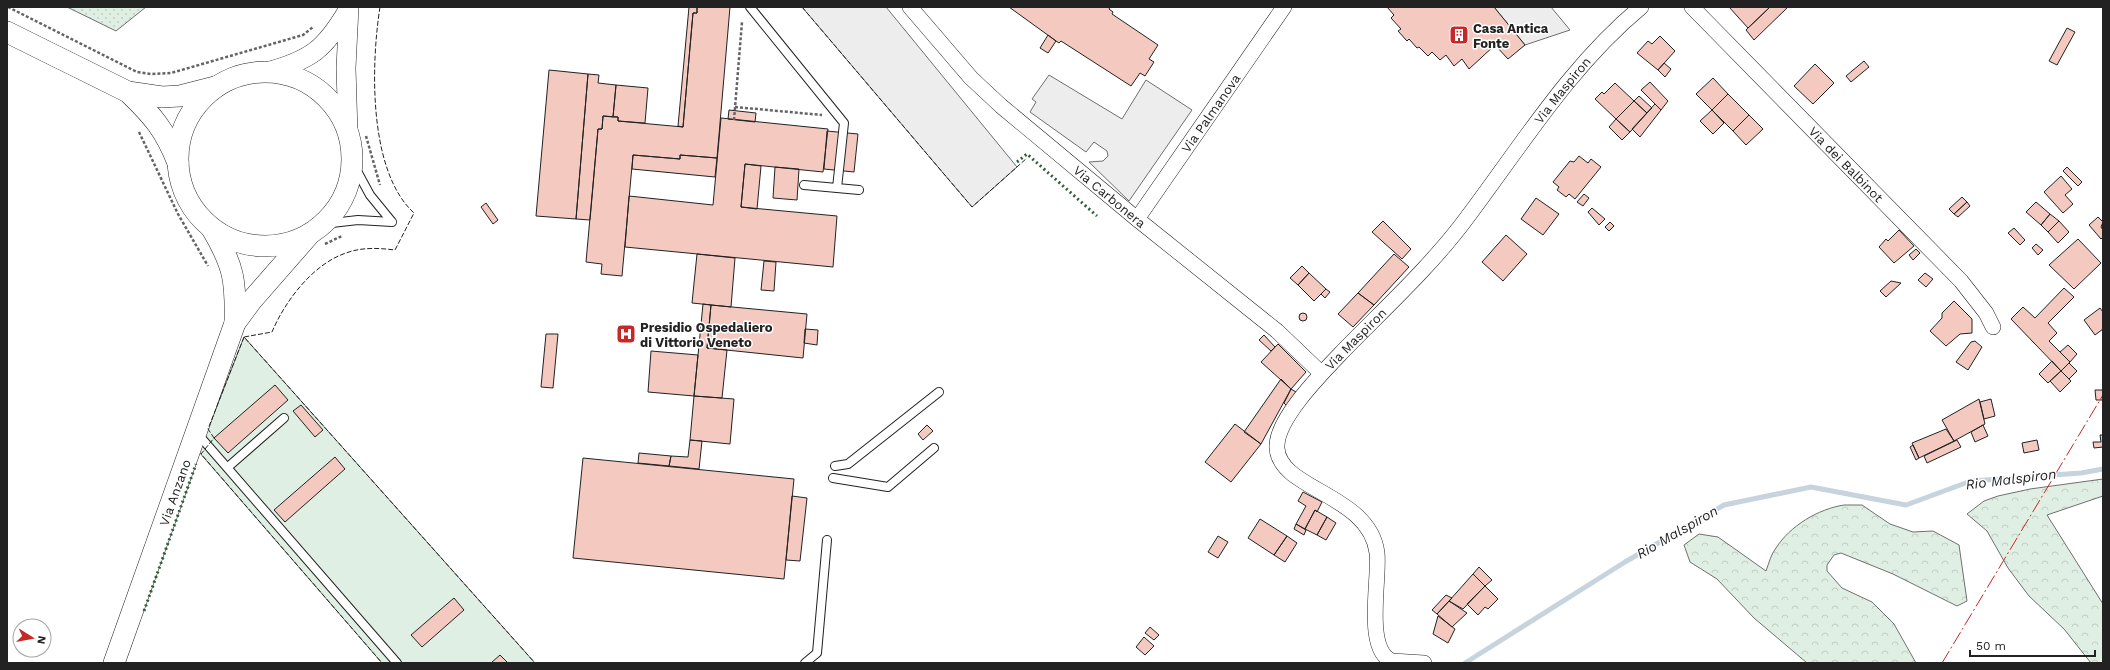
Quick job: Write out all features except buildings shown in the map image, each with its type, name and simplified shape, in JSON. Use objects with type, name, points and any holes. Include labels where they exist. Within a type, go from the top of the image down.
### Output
[{"type":"main road","points":[[7,32],[128,92],[162,97],[180,96],[218,86]]},
{"type":"main road","name":"Via Anzano","points":[[114,663],[195,431],[235,323],[252,300],[318,235],[338,206],[348,185],[357,134],[326,97],[308,84],[295,78],[267,72],[233,78],[218,86]]},
{"type":"main road","points":[[178,163],[180,141],[188,120],[201,101],[218,86]]},
{"type":"main road","points":[[128,92],[159,124],[169,140],[178,163],[181,182],[188,200],[198,216],[212,229],[230,239],[250,245],[270,246],[291,243],[318,235]]},
{"type":"main road","name":"Via Anzano","points":[[212,229],[226,253],[233,271],[235,287],[235,323]]},
{"type":"street","points":[[267,72],[291,66],[317,51],[336,30],[349,7]]},
{"type":"street","points":[[349,7],[346,68],[357,134]]},
{"type":"street","name":"Via Carbonera","points":[[910,7],[971,78],[1001,106],[1138,219],[1278,331],[1321,373]]},
{"type":"street","name":"Via Palmanova","points":[[1138,219],[1284,7]]},
{"type":"street","name":"Via Maspiron","points":[[1424,663],[1392,661],[1387,659],[1381,652],[1375,616],[1377,552],[1370,531],[1362,520],[1333,498],[1288,472],[1281,465],[1276,446],[1284,423],[1321,373],[1441,250],[1466,220],[1520,143],[1572,74],[1617,27],[1641,7]]},
{"type":"street","name":"Via dei Balbinot","points":[[1692,7],[1961,281],[1986,313],[1993,327]]},
{"type":"lane","points":[[750,7],[844,123],[837,188]]},
{"type":"lane","points":[[318,235],[358,220],[392,222],[370,195],[352,162]]},
{"type":"lane","points":[[804,185],[859,190]]},
{"type":"lane","points":[[835,466],[848,464],[939,392]]},
{"type":"lane","points":[[228,467],[284,418]]},
{"type":"lane","points":[[195,431],[228,467],[397,663]]},
{"type":"lane","points":[[834,478],[888,487],[934,448]]},
{"type":"lane","points":[[805,663],[817,653],[827,540]]},
{"type":"path","points":[[8,7],[137,72],[151,74],[171,73],[303,35],[317,23]]},
{"type":"path","points":[[734,120],[742,22]]},
{"type":"path","points":[[735,107],[839,117]]},
{"type":"path","points":[[136,126],[178,214],[209,268]]},
{"type":"path","points":[[357,134],[382,189]]},
{"type":"path","points":[[318,235],[346,234]]},
{"type":"green space","points":[[67,7],[146,7],[116,31]]},
{"type":"green space","points":[[244,337],[535,663],[382,663],[199,452]]},
{"type":"green space","points":[[2103,479],[2103,496],[2047,515],[2103,604],[2103,663],[2091,663],[2064,629],[2029,596],[2008,568],[1987,531],[1967,514],[1984,501],[1998,496],[2030,489]]},
{"type":"green space","points":[[1844,505],[1862,505],[1890,524],[1913,532],[1933,531],[1959,545],[1967,601],[1957,606],[1893,574],[1841,553],[1834,555],[1827,565],[1827,571],[1842,588],[1872,602],[1894,624],[1916,663],[1807,663],[1754,618],[1717,579],[1690,562],[1684,545],[1699,534],[1718,537],[1766,571],[1774,550],[1797,526],[1824,510]]},
{"type":"shaded area","points":[[802,7],[886,7],[1017,167],[972,207]]},
{"type":"shaded area","points":[[1494,7],[1551,7],[1570,30],[1525,45]]},
{"type":"shaded area","points":[[1049,75],[1122,119],[1146,80],[1192,110],[1129,201],[1089,162],[1103,161],[1108,156],[1107,151],[1094,142],[1086,152],[1030,112],[1036,102],[1032,99]]},
{"type":"waterway","name":"Rio Malspiron","points":[[1465,663],[1625,562],[1724,505],[1811,487],[1906,505],[1971,481],[2081,473],[2103,469]]},
{"type":"hedge","points":[[1017,162],[1027,154],[1097,216]]},
{"type":"hedge","points":[[144,611],[196,464]]},
{"type":"fence","points":[[380,7],[375,57],[376,116],[388,171],[399,194],[414,213],[395,250],[377,248],[364,249],[346,253],[334,258],[312,275],[292,296],[272,332],[244,337],[535,663]]},
{"type":"fence","points":[[802,7],[972,207],[1027,158]]},
{"type":"fence","points":[[244,337],[208,429],[214,438],[201,454],[382,663]]},
{"type":"power","points":[[1942,663],[2103,395]]},
{"type":"place","name":"Casa Antica Fonte","points":[[1459,35]]},
{"type":"place","name":"Presidio Ospedaliero di Vittorio Veneto","points":[[626,334]]}]
